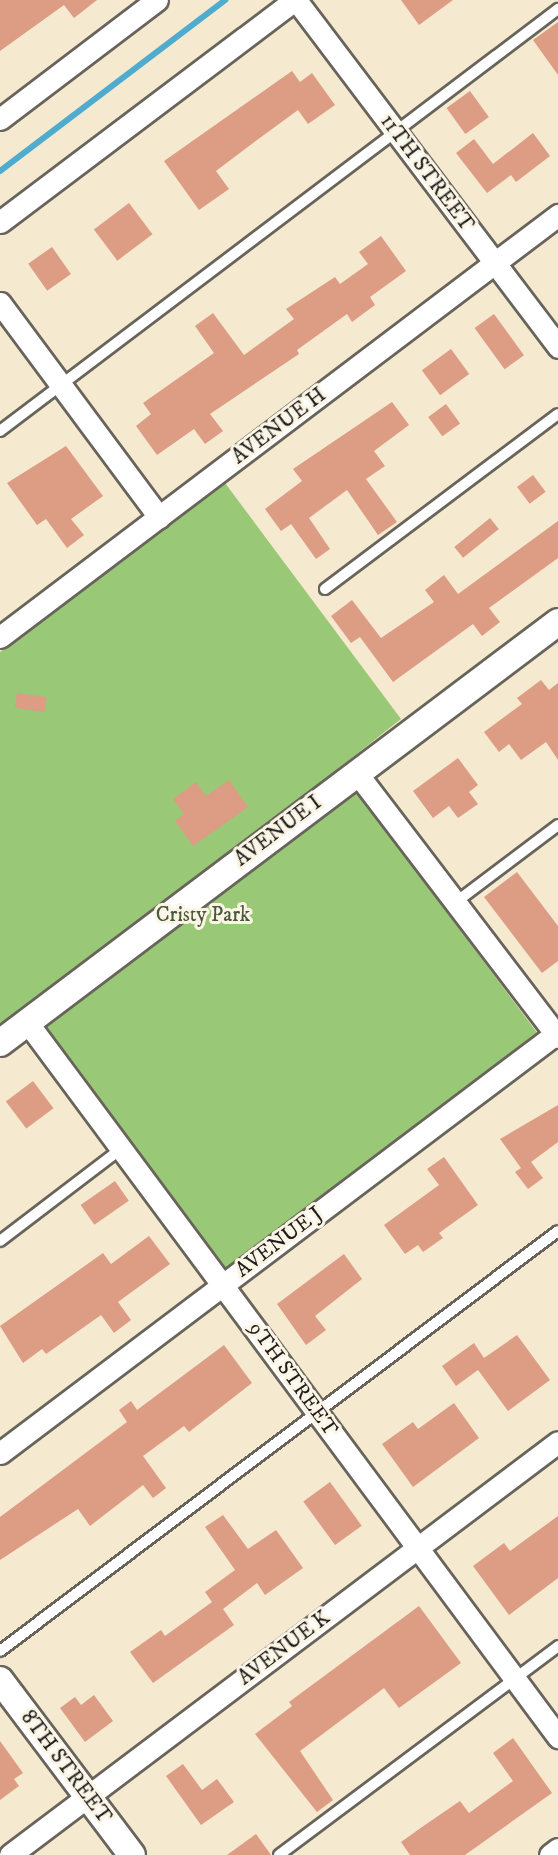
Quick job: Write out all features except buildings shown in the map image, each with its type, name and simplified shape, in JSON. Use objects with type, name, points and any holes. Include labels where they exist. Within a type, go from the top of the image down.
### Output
[{"type":"street","points":[[0,119],[157,0]]},
{"type":"street","points":[[0,222],[296,0]]},
{"type":"street","name":"11TH STREET","points":[[296,0],[558,347]]},
{"type":"street","name":"AVENUE H","points":[[0,637],[558,215]]},
{"type":"street","points":[[0,303],[159,517]]},
{"type":"street","name":"AVENUE I","points":[[0,1043],[558,622]]},
{"type":"street","points":[[356,772],[557,1034]]},
{"type":"street","name":"9TH STREET","points":[[27,1022],[558,1737]]},
{"type":"street","name":"AVENUE J","points":[[0,1453],[557,1034]]},
{"type":"street","name":"AVENUE K","points":[[10,1855],[558,1442]]},
{"type":"street","name":"8TH STREET","points":[[0,1680],[132,1855]]},
{"type":"street","points":[[550,1855],[558,1849]]},
{"type":"lane","points":[[0,431],[558,9]]},
{"type":"lane","points":[[325,589],[558,414]]},
{"type":"lane","points":[[456,902],[558,825]]},
{"type":"lane","points":[[0,1241],[122,1148]]},
{"type":"lane","points":[[0,1651],[558,1231]]},
{"type":"lane","points":[[279,1855],[558,1646]]},
{"type":"green space","name":"Cristy Park","points":[[225,483],[401,719],[339,768],[538,1034],[225,1270],[28,1011],[0,1032],[0,652]]},
{"type":"waterway","points":[[0,171],[225,0]]}]
